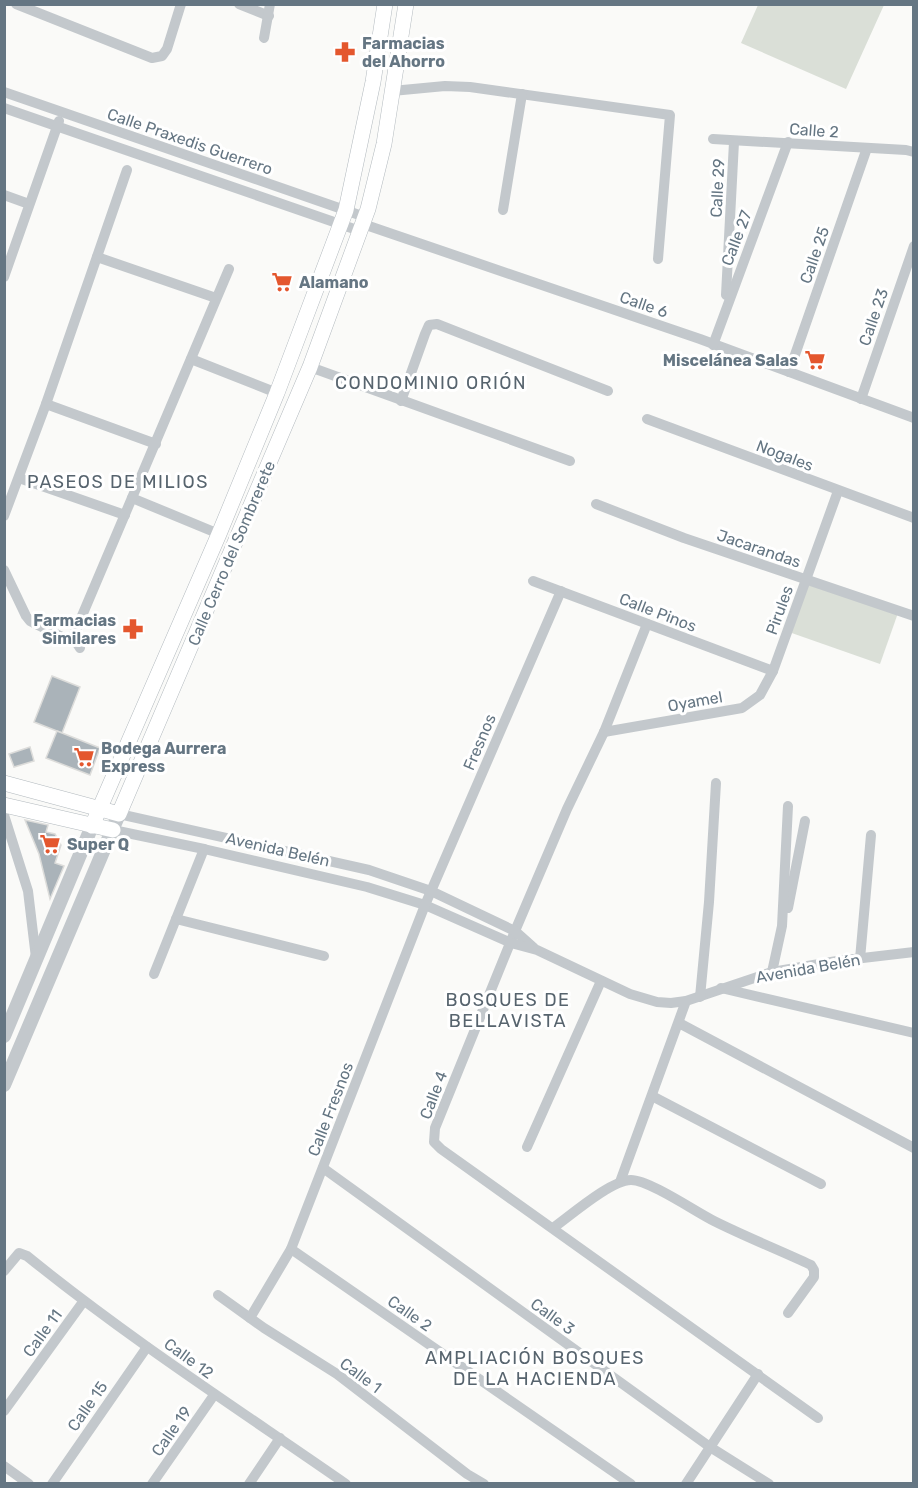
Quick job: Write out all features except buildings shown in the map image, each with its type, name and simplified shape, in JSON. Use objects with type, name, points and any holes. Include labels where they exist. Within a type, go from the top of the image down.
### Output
[{"type":"main road","name":"Calle Cerro del Sombrerete","points":[[92,826],[219,534],[277,393],[343,217],[373,82],[385,4]]},
{"type":"main road","name":"Calle Cerro del Sombrerete","points":[[119,814],[309,367],[363,224],[384,144],[406,4]]},
{"type":"main road","name":"Avenida Belén","points":[[4,783],[119,814]]},
{"type":"main road","name":"Avenida Belén","points":[[4,805],[112,831]]},
{"type":"street","points":[[16,4],[153,58],[162,56],[167,49],[181,4]]},
{"type":"street","points":[[239,4],[269,10],[264,38]]},
{"type":"street","points":[[392,91],[445,86],[522,94],[670,115],[658,259]]},
{"type":"street","name":"Calle Praxedis Guerrero","points":[[4,92],[363,224]]},
{"type":"street","points":[[503,210],[522,94]]},
{"type":"street","name":"Calle Praxedis Guerrero","points":[[4,108],[343,217]]},
{"type":"street","points":[[4,277],[63,112]]},
{"type":"street","name":"Calle 2","points":[[712,139],[734,142],[788,142],[914,152]]},
{"type":"street","name":"Calle 29","points":[[726,308],[734,142]]},
{"type":"street","name":"Calle 27","points":[[713,345],[788,142]]},
{"type":"street","name":"Calle 25","points":[[789,372],[867,148]]},
{"type":"street","points":[[4,516],[46,404],[127,170]]},
{"type":"street","points":[[4,195],[29,204]]},
{"type":"street","name":"Calle 6","points":[[363,224],[713,345],[914,418]]},
{"type":"street","name":"Calle 23","points":[[861,399],[914,246]]},
{"type":"street","points":[[97,257],[216,298]]},
{"type":"street","points":[[74,638],[229,269]]},
{"type":"street","points":[[401,401],[424,334],[429,325],[437,324],[608,391]]},
{"type":"street","points":[[191,359],[277,393]]},
{"type":"street","points":[[309,367],[570,461]]},
{"type":"street","points":[[46,404],[156,444]]},
{"type":"street","name":"Nogales","points":[[647,419],[914,518]]},
{"type":"street","points":[[19,478],[125,516]]},
{"type":"street","name":"Pirules","points":[[773,671],[838,491]]},
{"type":"street","points":[[132,498],[219,534]]},
{"type":"street","name":"Jacarandas","points":[[596,504],[684,538],[914,616]]},
{"type":"street","points":[[4,570],[30,621],[66,639],[74,638]]},
{"type":"street","name":"Calle Pinos","points":[[533,581],[773,671]]},
{"type":"street","name":"Fresnos","points":[[425,905],[561,591]]},
{"type":"street","name":"Calle 4","points":[[647,624],[604,732],[567,810],[515,932],[435,1128],[434,1142],[818,1418]]},
{"type":"street","points":[[74,638],[80,648]]},
{"type":"street","name":"Oyamel","points":[[604,732],[742,708],[760,695],[773,671]]},
{"type":"street","points":[[700,996],[709,902],[716,783]]},
{"type":"street","points":[[782,926],[788,806]]},
{"type":"street","name":"Calle Cerro del Sombrerete","points":[[4,1085],[119,814]]},
{"type":"street","name":"Avenida Belén","points":[[119,814],[369,870],[431,891],[515,932],[537,950]]},
{"type":"street","points":[[4,815],[28,891],[37,962]]},
{"type":"street","points":[[772,972],[794,883],[805,821]]},
{"type":"street","name":"Calle Cerro del Sombrerete","points":[[4,1036],[37,962],[92,826]]},
{"type":"street","name":"Avenida Belén","points":[[112,831],[204,849],[367,887],[425,905],[511,943],[537,950],[630,994],[657,1002],[686,1001],[772,972],[914,952]]},
{"type":"street","points":[[860,958],[871,835]]},
{"type":"street","points":[[153,974],[204,849]]},
{"type":"street","name":"Calle Fresnos","points":[[250,1318],[291,1249],[425,905]]},
{"type":"street","points":[[176,919],[324,956]]},
{"type":"street","points":[[527,1148],[601,981]]},
{"type":"street","points":[[721,988],[914,1033]]},
{"type":"street","points":[[620,1182],[680,1023],[686,1001]]},
{"type":"street","points":[[680,1023],[914,1148]]},
{"type":"street","points":[[652,1096],[821,1184]]},
{"type":"street","name":"Calle 3","points":[[323,1168],[710,1447],[769,1484]]},
{"type":"street","points":[[553,1228],[620,1182],[632,1180],[646,1184],[715,1221],[811,1265],[814,1269],[814,1277],[788,1313]]},
{"type":"street","name":"Calle 2","points":[[291,1249],[631,1484]]},
{"type":"street","name":"Calle 12","points":[[4,1271],[19,1253],[27,1256],[83,1302],[214,1395],[346,1484]]},
{"type":"street","name":"Calle 1","points":[[218,1295],[337,1374],[467,1474],[484,1484]]},
{"type":"street","name":"Calle 11","points":[[4,1411],[83,1302]]},
{"type":"street","name":"Calle 15","points":[[52,1484],[147,1347]]},
{"type":"street","points":[[686,1484],[758,1374]]},
{"type":"street","name":"Calle 19","points":[[152,1484],[214,1395]]},
{"type":"street","points":[[249,1484],[280,1438]]},
{"type":"street","points":[[4,1466],[29,1484]]},
{"type":"shaded area","points":[[758,4],[884,5],[846,89],[741,43]]},
{"type":"shaded area","points":[[804,580],[898,613],[880,664],[786,631]]},
{"type":"place","name":"Farmacias del Ahorro","points":[[345,52]]},
{"type":"place","name":"Alamano","points":[[282,282]]},
{"type":"place","name":"Miscelánea Salas","points":[[815,360]]},
{"type":"place","name":"Farmacias Similares","points":[[133,629]]},
{"type":"place","name":"Bodega Aurrera Express","points":[[84,757]]},
{"type":"place","name":"Super Q","points":[[50,844]]},
{"type":"district","name":"CONDOMINIO ORIÓN","points":[[431,383]]},
{"type":"district","name":"PASEOS DE MILIOS","points":[[118,482]]},
{"type":"district","name":"BOSQUES DE BELLAVISTA","points":[[508,1010]]},
{"type":"district","name":"AMPLIACIÓN BOSQUES DE LA HACIENDA","points":[[535,1368]]}]
